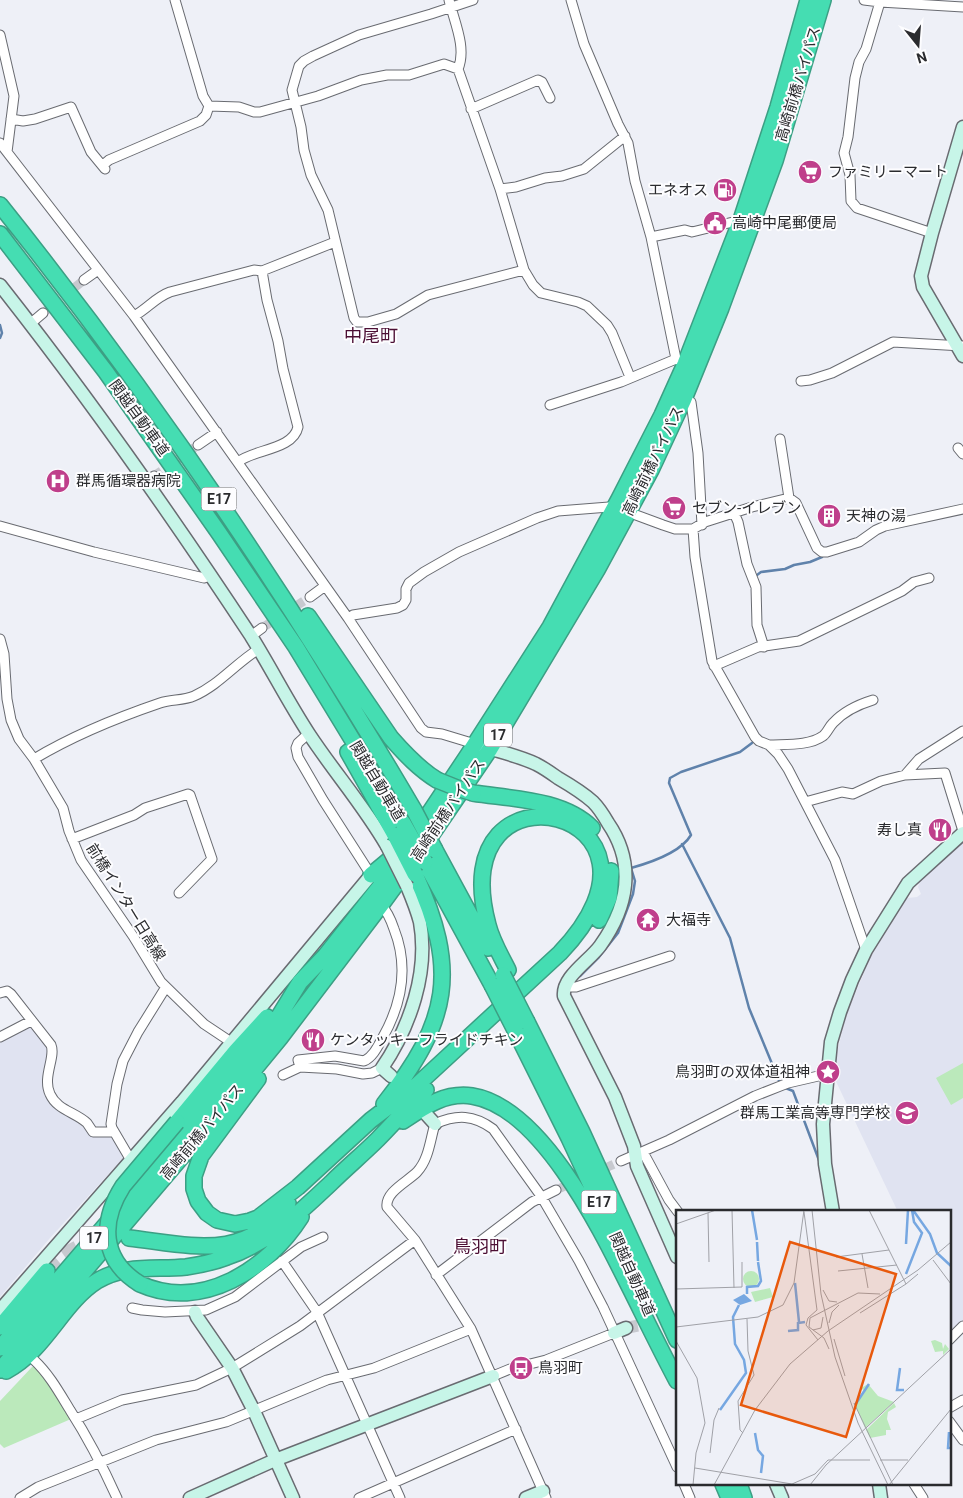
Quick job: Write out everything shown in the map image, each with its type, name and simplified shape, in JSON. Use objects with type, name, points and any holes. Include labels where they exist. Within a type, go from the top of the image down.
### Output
[{"type":"highway","name":"高崎前橋バイパス","points":[[0,1370],[197,1139],[280,1038],[381,905],[490,749],[596,570],[662,415],[680,361],[741,220],[778,107],[808,0]]},
{"type":"highway","name":"高崎前橋バイパス","points":[[0,1348],[236,1073],[278,1018],[300,982],[325,956],[382,884],[475,744],[621,510],[651,470],[684,398],[721,308],[772,170],[823,0]]},
{"type":"highway","name":"関越自動車道","points":[[0,205],[121,362],[210,486],[337,681],[414,810],[582,1132],[676,1338]]},
{"type":"highway","name":"関越自動車道","points":[[0,234],[106,372],[167,456],[296,647],[325,713],[395,835],[425,862],[501,977]]},
{"type":"highway","points":[[0,1374],[30,1354],[82,1293],[105,1276],[128,1269],[186,1267],[226,1258],[256,1245],[268,1237],[312,1201],[378,1139],[417,1098],[572,955],[596,927],[608,898],[611,871],[608,854],[596,833],[584,820],[560,808],[473,793],[457,788],[437,780],[412,762],[392,738],[258,543],[210,486]]},
{"type":"highway","points":[[280,1038],[273,1060],[201,1156],[194,1176],[194,1189],[202,1207],[213,1218],[223,1222],[235,1224],[258,1218],[298,1187],[371,1120],[417,1085],[560,953],[577,936],[595,905],[600,886],[601,868],[599,859],[588,838],[574,826],[560,819],[542,816],[518,821],[503,831],[488,850],[482,874],[483,900],[501,977],[525,1023]]},
{"type":"highway","points":[[371,875],[389,861],[414,832],[419,829]]},
{"type":"highway","points":[[371,1120],[418,1057],[437,1014],[441,995],[442,960],[439,941],[428,903],[411,880],[395,835]]},
{"type":"highway","points":[[300,982],[236,1050],[123,1186],[109,1216],[108,1241],[112,1254],[123,1271],[140,1284],[155,1290],[174,1293],[201,1291],[228,1283],[271,1253],[290,1234],[312,1201]]},
{"type":"highway","name":"関越自動車道","points":[[525,1023],[596,1195],[676,1373]]},
{"type":"highway","points":[[378,1139],[429,1104],[449,1097],[471,1095],[498,1105],[516,1116],[556,1161],[583,1199],[603,1234],[676,1379]]},
{"type":"highway","points":[[129,1238],[205,1247],[232,1243],[254,1234],[271,1222],[281,1212],[298,1187]]},
{"type":"highway","points":[[0,1327],[47,1272]]},
{"type":"highway","points":[[724,1486],[729,1498]]},
{"type":"highway","points":[[740,1486],[744,1498]]},
{"type":"street","points":[[11,119],[23,121],[35,119],[71,107],[91,152],[104,167],[109,160],[200,121],[206,115],[209,106],[203,96],[175,0]]},
{"type":"street","points":[[473,0],[450,4],[359,35],[308,59],[299,66],[293,87],[294,102],[301,126],[308,166],[328,210],[354,318],[357,322],[361,323],[396,314],[428,295],[524,270]]},
{"type":"street","points":[[550,405],[680,361],[625,136],[618,124],[584,44],[570,0]]},
{"type":"street","points":[[864,0],[963,7]]},
{"type":"street","points":[[880,2],[866,49],[858,62],[848,137],[844,153],[850,175],[851,201],[858,208],[932,233]]},
{"type":"street","points":[[450,4],[461,49],[462,61],[458,69],[500,189],[524,270],[533,285],[541,293],[587,306],[606,325],[612,334],[630,377]]},
{"type":"street","points":[[0,36],[14,96],[7,152]]},
{"type":"street","points":[[209,106],[239,107],[260,112],[318,96],[361,80],[388,75],[409,75],[444,64],[458,69]]},
{"type":"street","points":[[471,108],[538,80],[542,82],[550,98]]},
{"type":"street","points":[[961,349],[923,287],[921,276],[963,127]]},
{"type":"street","points":[[500,189],[545,178],[562,176],[584,169],[625,136]]},
{"type":"street","points":[[0,143],[134,316],[348,618],[424,731],[442,734],[534,764],[581,792],[600,810],[615,834],[621,848],[626,866],[626,884],[617,914],[600,947],[572,975],[564,987],[566,1002],[615,1097],[634,1146],[676,1210]]},
{"type":"street","points":[[651,237],[685,230],[692,232],[741,220]]},
{"type":"street","points":[[134,316],[146,309],[160,296],[170,292],[254,270],[262,271],[335,242]]},
{"type":"street","points":[[84,280],[98,270]]},
{"type":"street","points":[[238,462],[285,442],[294,436],[298,427],[267,300],[262,271]]},
{"type":"street","points":[[0,285],[150,479],[210,576],[251,636],[309,733],[377,828],[395,835]]},
{"type":"street","points":[[30,324],[43,314]]},
{"type":"street","points":[[801,381],[832,373],[893,342],[961,349]]},
{"type":"street","points":[[684,398],[691,402],[698,453],[695,557],[711,658],[755,737],[769,745],[788,769],[835,860],[866,950]]},
{"type":"street","points":[[198,446],[216,432]]},
{"type":"street","points":[[780,439],[789,498],[796,503],[817,548],[822,552],[859,542],[885,526],[963,510]]},
{"type":"street","points":[[348,618],[353,615],[393,609],[400,606],[406,600],[407,586],[418,576],[459,552],[537,518],[564,510],[606,506],[675,529],[697,527],[734,513],[789,498]]},
{"type":"street","points":[[734,513],[738,522],[747,564],[756,587],[757,625],[764,647]]},
{"type":"street","points":[[0,526],[140,563],[204,578],[210,576]]},
{"type":"street","points":[[714,666],[758,647],[799,641],[902,590],[914,582],[930,578]]},
{"type":"street","points":[[310,597],[325,586]]},
{"type":"street","points":[[251,636],[262,628]]},
{"type":"street","name":"前橋インター日高線","points":[[0,639],[4,649],[3,669],[11,720],[19,739],[34,759],[62,808],[72,839],[84,866],[108,898],[166,988],[204,1024],[231,1042]]},
{"type":"street","points":[[34,759],[68,740],[101,725],[166,701],[195,696],[259,649]]},
{"type":"street","points":[[769,745],[804,743],[814,740],[824,735],[833,722],[860,704],[874,700]]},
{"type":"street","points":[[905,775],[919,759],[963,731]]},
{"type":"street","points":[[0,1310],[133,1160],[371,875],[322,800],[298,757],[296,748],[298,743],[309,733]]},
{"type":"street","points":[[805,802],[842,792],[853,794],[880,781],[905,775],[945,772],[963,832],[908,883],[866,950],[852,980],[833,1034],[827,1074],[823,1124],[825,1164],[833,1210]]},
{"type":"street","points":[[72,839],[134,815],[145,808],[188,794],[192,798],[212,859],[180,893]]},
{"type":"street","points":[[283,1075],[300,1067],[337,1068],[363,1074],[386,1072],[409,1015],[419,980],[422,945],[420,922],[411,880]]},
{"type":"street","points":[[300,1067],[298,1060],[317,1057],[335,1056],[361,1062],[367,1060],[380,1044],[397,1008],[403,980],[399,942],[386,911],[381,905]]},
{"type":"street","points":[[564,987],[576,987],[670,956]]},
{"type":"street","points":[[133,1160],[129,1157],[111,1124],[117,1084],[123,1061],[143,1024],[166,988]]},
{"type":"street","points":[[0,993],[9,992],[48,1040],[52,1049],[47,1082],[50,1095],[54,1100],[64,1109],[88,1124],[93,1132],[114,1132]]},
{"type":"street","points":[[397,1008],[409,1015]]},
{"type":"street","points":[[0,1037],[31,1021]]},
{"type":"street","points":[[621,1161],[720,1115],[755,1096],[788,1083],[827,1074]]},
{"type":"street","points":[[425,1113],[435,1124]]},
{"type":"street","points":[[435,1124],[449,1118],[463,1116],[478,1119],[486,1124],[498,1134],[542,1196],[620,1331],[676,1465]]},
{"type":"street","points":[[435,1124],[423,1164],[389,1197],[387,1208],[415,1240],[471,1329],[544,1494],[526,1498]]},
{"type":"street","points":[[639,1154],[637,1166],[643,1183],[676,1255]]},
{"type":"street","points":[[436,1275],[532,1202],[556,1190]]},
{"type":"street","points":[[132,1308],[152,1311],[195,1312],[206,1310],[235,1297],[306,1243],[323,1236]]},
{"type":"street","points":[[76,1420],[122,1400],[196,1385],[232,1368],[256,1351],[286,1335],[415,1240]]},
{"type":"street","points":[[282,1261],[317,1312],[400,1498]]},
{"type":"street","points":[[195,1312],[232,1368],[254,1411],[292,1498]]},
{"type":"street","points":[[950,1339],[963,1326]]},
{"type":"street","points":[[20,1498],[38,1487],[156,1440],[215,1426],[327,1380],[374,1368],[471,1329]]},
{"type":"street","points":[[190,1498],[275,1460],[367,1424],[510,1369],[546,1360],[620,1331]]},
{"type":"street","points":[[34,1360],[51,1378],[101,1462],[117,1498]]},
{"type":"street","points":[[950,1407],[963,1400]]},
{"type":"street","points":[[950,1422],[963,1440]]},
{"type":"street","points":[[359,1498],[516,1429]]},
{"type":"street","points":[[685,1486],[690,1498]]},
{"type":"street","points":[[777,1486],[782,1498]]},
{"type":"street","points":[[915,1486],[923,1498]]},
{"type":"shaded area","name":"群馬工業高等専門学校","points":[[963,842],[963,1322],[950,1335],[950,1210],[897,1210],[832,1073],[846,1016],[870,958],[907,898],[917,897],[921,894],[918,887],[920,881]]},
{"type":"shaded area","points":[[31,1026],[41,1037],[48,1049],[44,1073],[46,1091],[84,1125],[92,1137],[114,1137],[126,1155],[50,1238],[0,1297],[0,1042]]},
{"type":"green space","points":[[963,1063],[963,1098],[951,1105],[936,1078]]},
{"type":"green space","points":[[36,1366],[45,1375],[71,1419],[4,1448],[0,1444],[0,1401],[32,1367]]},
{"type":"waterway","points":[[0,325],[2,333],[0,338]]},
{"type":"waterway","points":[[757,575],[761,572],[785,569],[822,557]]},
{"type":"waterway","points":[[580,976],[599,957],[618,933],[633,894],[635,881],[631,868],[672,852],[680,847],[691,835],[669,783],[670,778],[681,772],[740,752],[752,743]]},
{"type":"waterway","points":[[682,844],[730,938],[749,1008],[780,1083]]},
{"type":"waterway","points":[[783,1087],[793,1091],[820,1163]]},
{"type":"tunnel","points":[[43,313],[84,280]]},
{"type":"tunnel","points":[[154,476],[198,445]]},
{"type":"tunnel","points":[[262,628],[310,597]]},
{"type":"tunnel","points":[[556,1190],[621,1161]]},
{"type":"tunnel","points":[[47,1271],[68,1253],[93,1242]]},
{"type":"tunnel","points":[[626,1328],[676,1318]]},
{"type":"place","name":"ファミリーマート","points":[[810,172]]},
{"type":"place","name":"エネオス","points":[[725,190]]},
{"type":"place","name":"高崎中尾郵便局","points":[[715,223]]},
{"type":"place","name":"群馬循環器病院","points":[[58,481]]},
{"type":"place","name":"セブン-イレブン","points":[[674,508]]},
{"type":"place","name":"天神の湯","points":[[829,516]]},
{"type":"place","name":"寿し真","points":[[940,830]]},
{"type":"place","name":"大福寺","points":[[648,920]]},
{"type":"place","name":"ケンタッキーフライドチキン","points":[[313,1040]]},
{"type":"place","name":"鳥羽町の双体道祖神","points":[[828,1072]]},
{"type":"place","name":"群馬工業高等専門学校","points":[[907,1113]]},
{"type":"place","name":"鳥羽町","points":[[521,1368]]},
{"type":"district","name":"中尾町","points":[[371,335]]},
{"type":"district","name":"鳥羽町","points":[[480,1246]]}]
